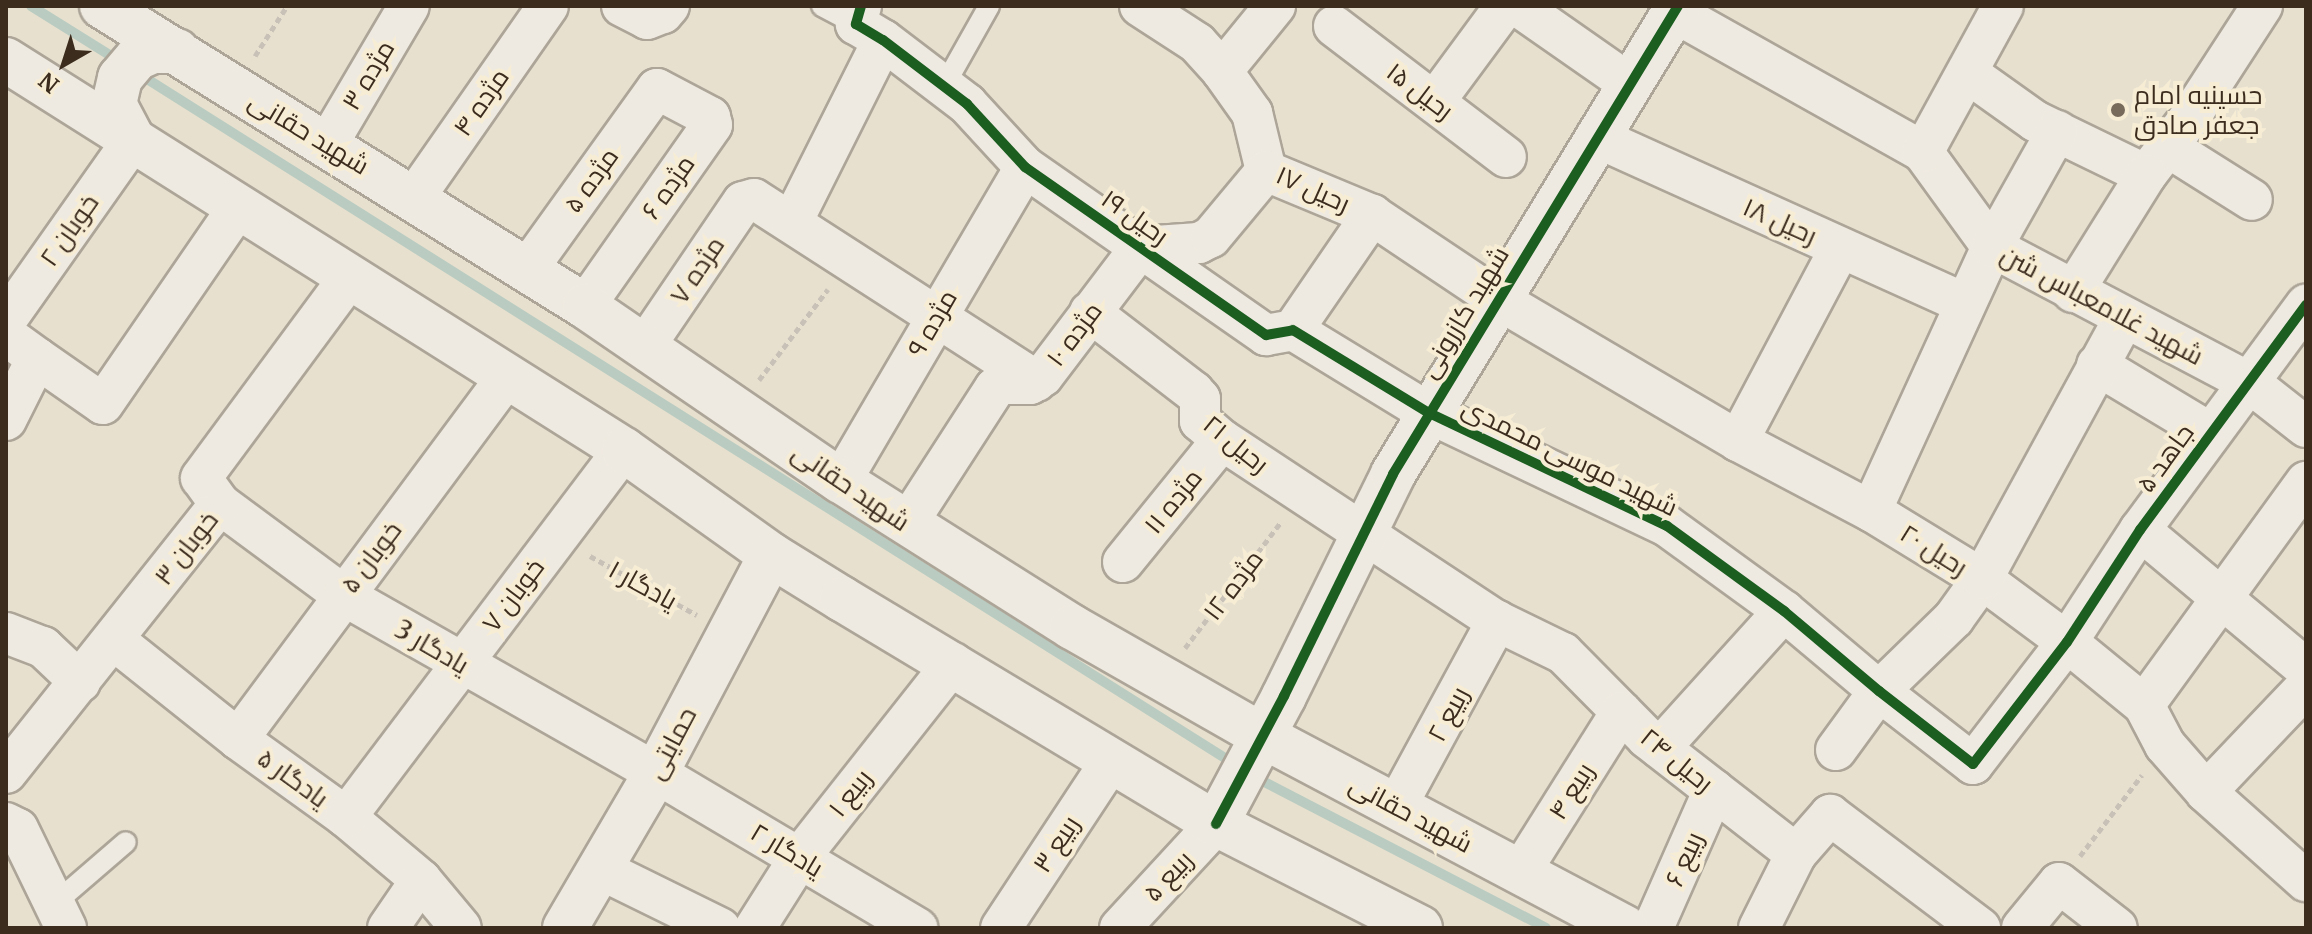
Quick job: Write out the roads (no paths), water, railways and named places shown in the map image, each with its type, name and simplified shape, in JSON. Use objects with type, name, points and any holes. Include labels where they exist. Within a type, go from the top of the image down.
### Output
[{"type":"main road","name":"شهید حقانی","points":[[102,6],[585,306],[841,481],[1072,627],[1263,736],[1625,928]]},
{"type":"main road","name":"شهید کازرونی","points":[[1216,824],[1363,534],[1429,413],[1676,9]]},
{"type":"main road","points":[[133,140],[114,104],[120,78],[137,58],[153,51],[177,51]]},
{"type":"main road","points":[[9,69],[133,140],[624,450],[771,555],[1216,824],[1410,926]]},
{"type":"main road","name":"حمایتی","points":[[568,927],[656,773],[771,555]]},
{"type":"street","name":"مژده ۳","points":[[327,145],[409,6]]},
{"type":"street","name":"مژده ۴","points":[[414,198],[548,6]]},
{"type":"street","points":[[622,6],[647,19],[663,13],[669,6]]},
{"type":"street","name":"رحیل ۱۷","points":[[1140,6],[1197,43],[1222,71],[1252,113],[1266,171],[1372,215],[1499,300]]},
{"type":"street","points":[[1435,101],[1505,6]]},
{"type":"street","points":[[1518,6],[1630,84]]},
{"type":"street","points":[[2073,292],[2262,6]]},
{"type":"street","points":[[1923,152],[1969,74],[1998,8]]},
{"type":"street","name":"شهید غلامعباس شن","points":[[1676,9],[1923,152],[1992,247],[2250,383],[2306,427]]},
{"type":"street","points":[[1222,71],[1262,11]]},
{"type":"street","points":[[856,19],[792,222],[1036,381]]},
{"type":"street","name":"رحیل ۱۹","points":[[856,19],[967,104],[1025,167],[1266,335],[1293,330],[1429,413]]},
{"type":"street","name":"رحیل ۱۵","points":[[1334,26],[1506,157]]},
{"type":"street","points":[[1969,74],[2035,121],[2057,131],[2157,161],[2252,200]]},
{"type":"street","name":"مژده ۵","points":[[526,271],[657,89]]},
{"type":"street","name":"مژده ۶","points":[[585,306],[712,125],[710,117],[657,89]]},
{"type":"street","points":[[1871,511],[1964,303],[2057,131]]},
{"type":"street","name":"رحیل ۱۸","points":[[1596,137],[1964,303]]},
{"type":"street","name":"خوبان ۲","points":[[6,320],[133,140]]},
{"type":"street","name":"مژده ۹","points":[[841,481],[1025,167]]},
{"type":"street","points":[[1141,247],[1199,243],[1211,237],[1266,171]]},
{"type":"street","name":"مژده ۷","points":[[645,346],[743,202],[754,199],[792,222]]},
{"type":"street","points":[[6,420],[21,347],[103,404],[239,206]]},
{"type":"street","points":[[1293,330],[1372,215]]},
{"type":"street","name":"مژده ۱۰","points":[[907,524],[995,388],[1036,381],[1141,247]]},
{"type":"street","points":[[1738,441],[1840,248]]},
{"type":"street","name":"خوبان ۳","points":[[6,773],[220,504],[201,478],[349,278]]},
{"type":"street","name":"رحیل ۲۰","points":[[1499,300],[1738,441],[1871,511],[1982,579],[2067,642],[2144,705],[2165,745],[2206,792],[2301,866]]},
{"type":"street","name":"جاهد ۵","points":[[1879,691],[1973,764],[2067,642],[2140,530],[2306,305]]},
{"type":"street","name":"رحیل ۲۱","points":[[1090,312],[1194,392],[1200,399],[1200,421],[1222,440],[1363,534]]},
{"type":"street","points":[[1836,750],[1879,691],[1954,618],[1982,579],[2124,319]]},
{"type":"street","points":[[2097,365],[2210,433]]},
{"type":"street","name":"خوبان ۵","points":[[238,739],[507,377]]},
{"type":"street","name":"شهید موسی محمدی","points":[[1429,413],[1667,526],[1784,611],[1879,691]]},
{"type":"street","name":"مژده ۱۱","points":[[1123,562],[1222,440]]},
{"type":"street","name":"خوبان ۷","points":[[346,817],[624,450]]},
{"type":"street","points":[[2144,705],[2306,482]]},
{"type":"street","name":"یادگار 3","points":[[220,504],[343,595],[656,773]]},
{"type":"street","points":[[2140,530],[2306,669]]},
{"type":"street","name":"رحیل ۲۴","points":[[1363,534],[1497,621],[1563,653],[1660,748],[1796,854]]},
{"type":"street","points":[[1660,748],[1784,611]]},
{"type":"street","name":"ربیع ۲","points":[[1396,807],[1497,621]]},
{"type":"street","points":[[6,633],[43,647],[80,682]]},
{"type":"street","name":"یادگار ۵","points":[[114,640],[238,739],[346,817],[421,880],[461,928]]},
{"type":"street","name":"ربیع ۱","points":[[755,928],[800,857],[953,663]]},
{"type":"street","points":[[2206,792],[2306,687]]},
{"type":"street","name":"ربیع ۴","points":[[1521,871],[1621,712]]},
{"type":"street","name":"ربیع ۳","points":[[1001,928],[1111,761]]},
{"type":"street","name":"یادگار ۲","points":[[656,773],[800,857],[875,917],[917,928]]},
{"type":"street","name":"ربیع ۶","points":[[1653,928],[1714,790]]},
{"type":"street","points":[[1759,928],[1796,854],[1830,815],[1980,928]]},
{"type":"street","points":[[6,823],[18,829],[63,922]]},
{"type":"street","name":"ربیع ۵","points":[[1120,928],[1216,824]]},
{"type":"street","points":[[600,869],[720,928]]},
{"type":"street","points":[[388,928],[421,880]]},
{"type":"street","points":[[2022,928],[2059,883],[2117,928]]},
{"type":"lane","points":[[944,86],[989,6]]},
{"type":"lane","points":[[63,922],[126,842]]},
{"type":"waterway","points":[[31,6],[119,61]]},
{"type":"waterway","points":[[136,72],[1236,765]]},
{"type":"waterway","points":[[1253,776],[1546,928]]},
{"type":"place","name":"حسینیه امام جعفر صادق","points":[[2118,110]]}]
